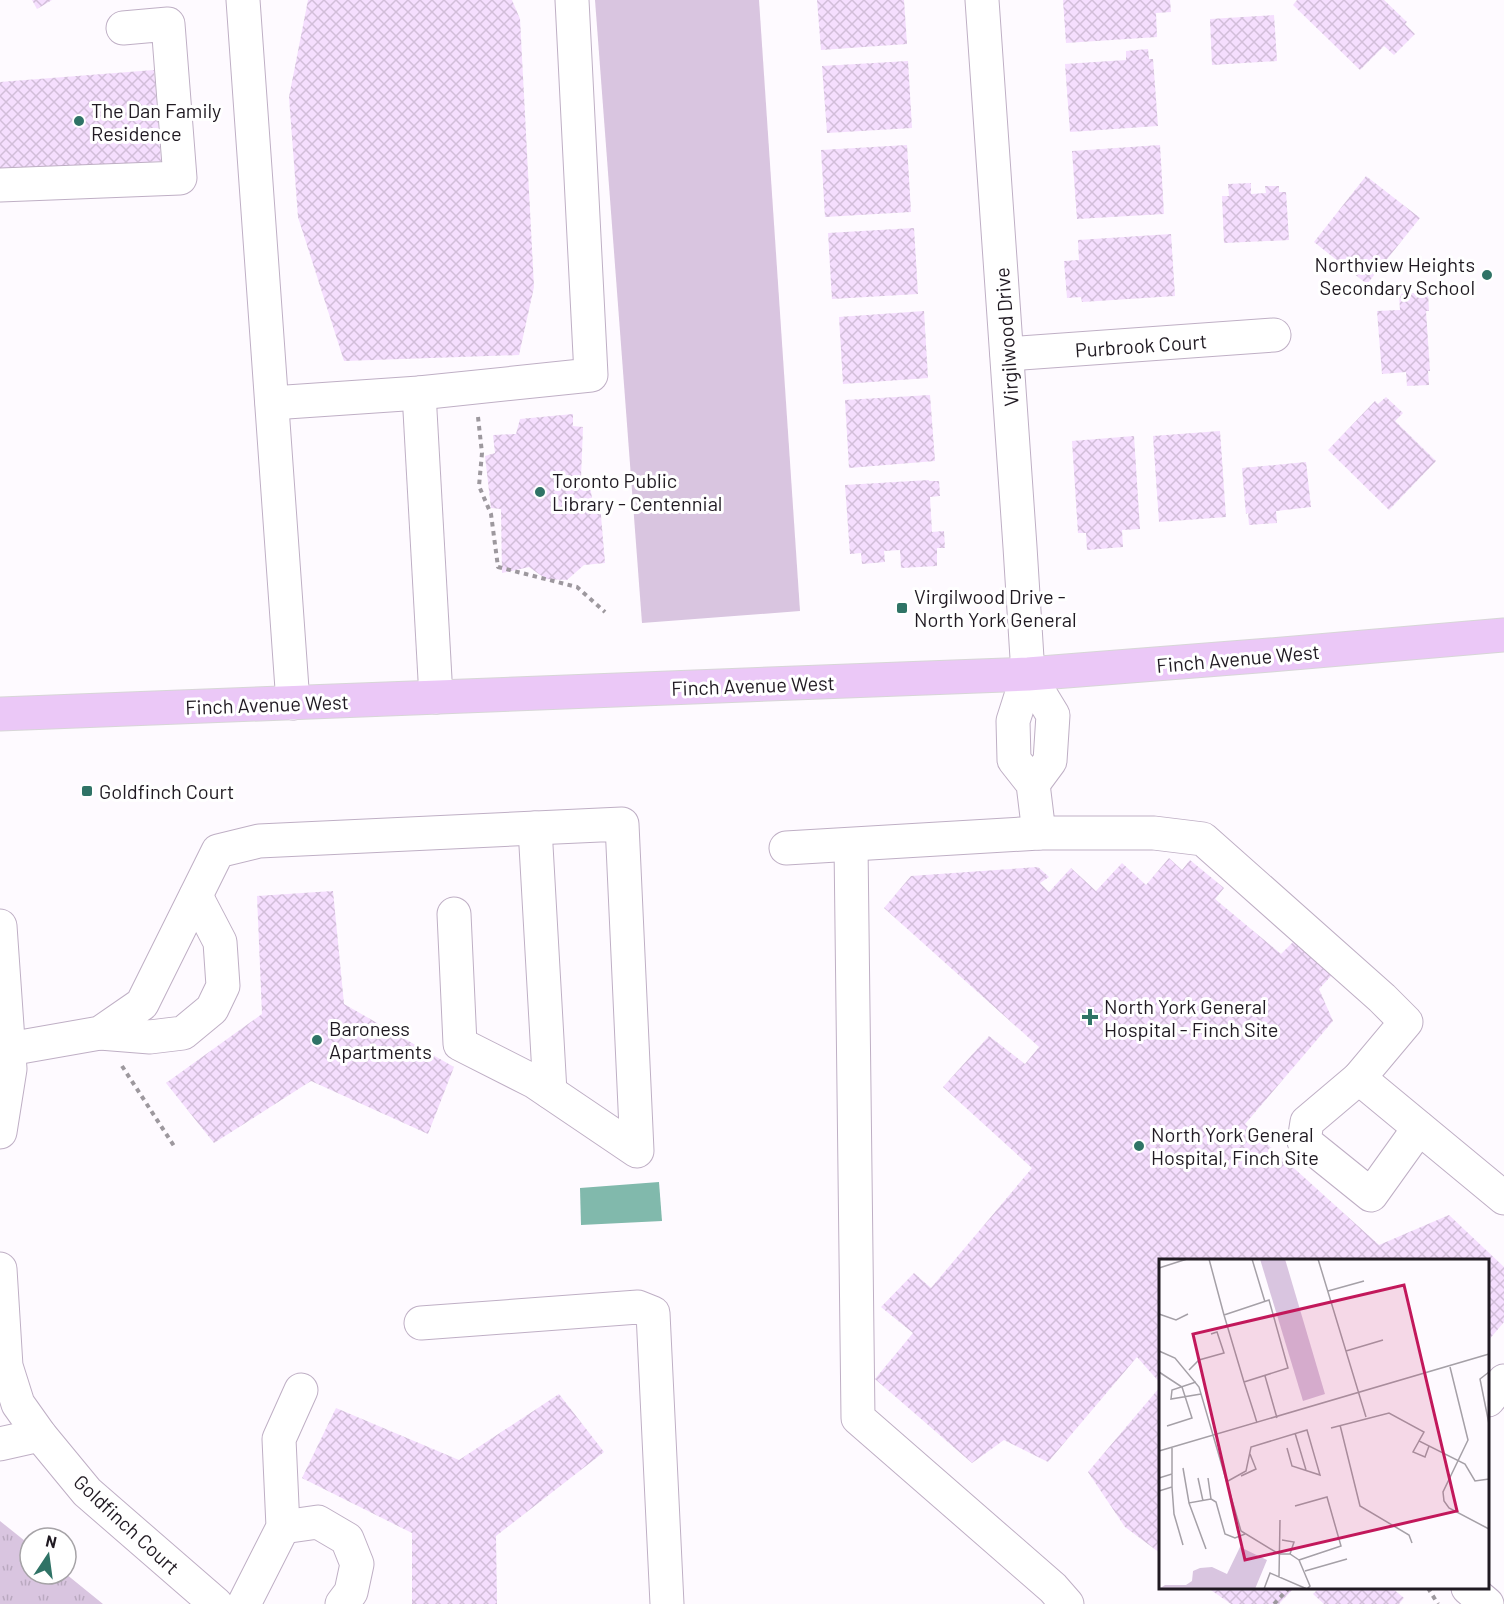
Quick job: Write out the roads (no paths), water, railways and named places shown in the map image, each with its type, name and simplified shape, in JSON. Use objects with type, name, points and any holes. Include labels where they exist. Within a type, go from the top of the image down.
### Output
[{"type":"main road","name":"Finch Avenue West","points":[[0,714],[1028,674],[1270,656],[1504,635]]},
{"type":"street","points":[[243,0],[293,703]]},
{"type":"street","points":[[272,403],[419,393],[591,375],[572,0]]},
{"type":"street","name":"Virgilwood Drive","points":[[982,0],[1028,674]]},
{"type":"street","points":[[0,185],[180,178],[168,24],[123,28]]},
{"type":"street","name":"Purbrook Court","points":[[1007,354],[1274,335]]},
{"type":"street","points":[[419,393],[436,697]]},
{"type":"street","points":[[1028,674],[1013,722],[1014,760],[1033,784],[1039,833]]},
{"type":"street","points":[[100,1033],[142,1004],[218,851],[259,842],[622,824],[637,1151],[535,1082],[460,1044],[454,914]]},
{"type":"street","points":[[535,828],[550,1092]]},
{"type":"street","points":[[786,848],[1039,833],[1154,832],[1203,839],[1406,1022],[1359,1078],[1306,1122],[1304,1141],[1371,1194],[1419,1128]]},
{"type":"street","points":[[851,844],[858,1418],[1053,1588],[1067,1604]]},
{"type":"street","points":[[9,1049],[100,1033],[150,1037],[183,1033],[212,1009],[223,986],[220,942],[196,896]]},
{"type":"street","points":[[0,926],[10,1069],[0,1132]]},
{"type":"street","points":[[1359,1078],[1504,1198]]},
{"type":"street","name":"Goldfinch Court","points":[[0,1269],[6,1366],[18,1404],[40,1435],[87,1492],[216,1604]]},
{"type":"street","points":[[421,1323],[638,1307],[653,1313],[667,1604]]},
{"type":"street","points":[[1489,1399],[1504,1381]]},
{"type":"street","points":[[244,1604],[283,1527],[279,1439],[301,1390]]},
{"type":"street","points":[[0,1444],[40,1435]]},
{"type":"street","points":[[283,1527],[318,1522],[347,1539],[357,1564],[351,1593],[342,1604]]},
{"type":"street","points":[[1470,1589],[1487,1604]]},
{"type":"place","name":"The Dan Family Residence","points":[[79,121]]},
{"type":"place","name":"Northview Heights Secondary School","points":[[1487,275]]},
{"type":"place","name":"Toronto Public Library - Centennial","points":[[540,492]]},
{"type":"place","name":"Virgilwood Drive - North York General","points":[[902,608]]},
{"type":"place","name":"Goldfinch Court","points":[[87,791]]},
{"type":"place","name":"North York General Hospital - Finch Site","points":[[1090,1017]]},
{"type":"place","name":"Baroness Apartments","points":[[317,1040]]},
{"type":"place","name":"North York General Hospital, Finch Site","points":[[1139,1146]]}]
